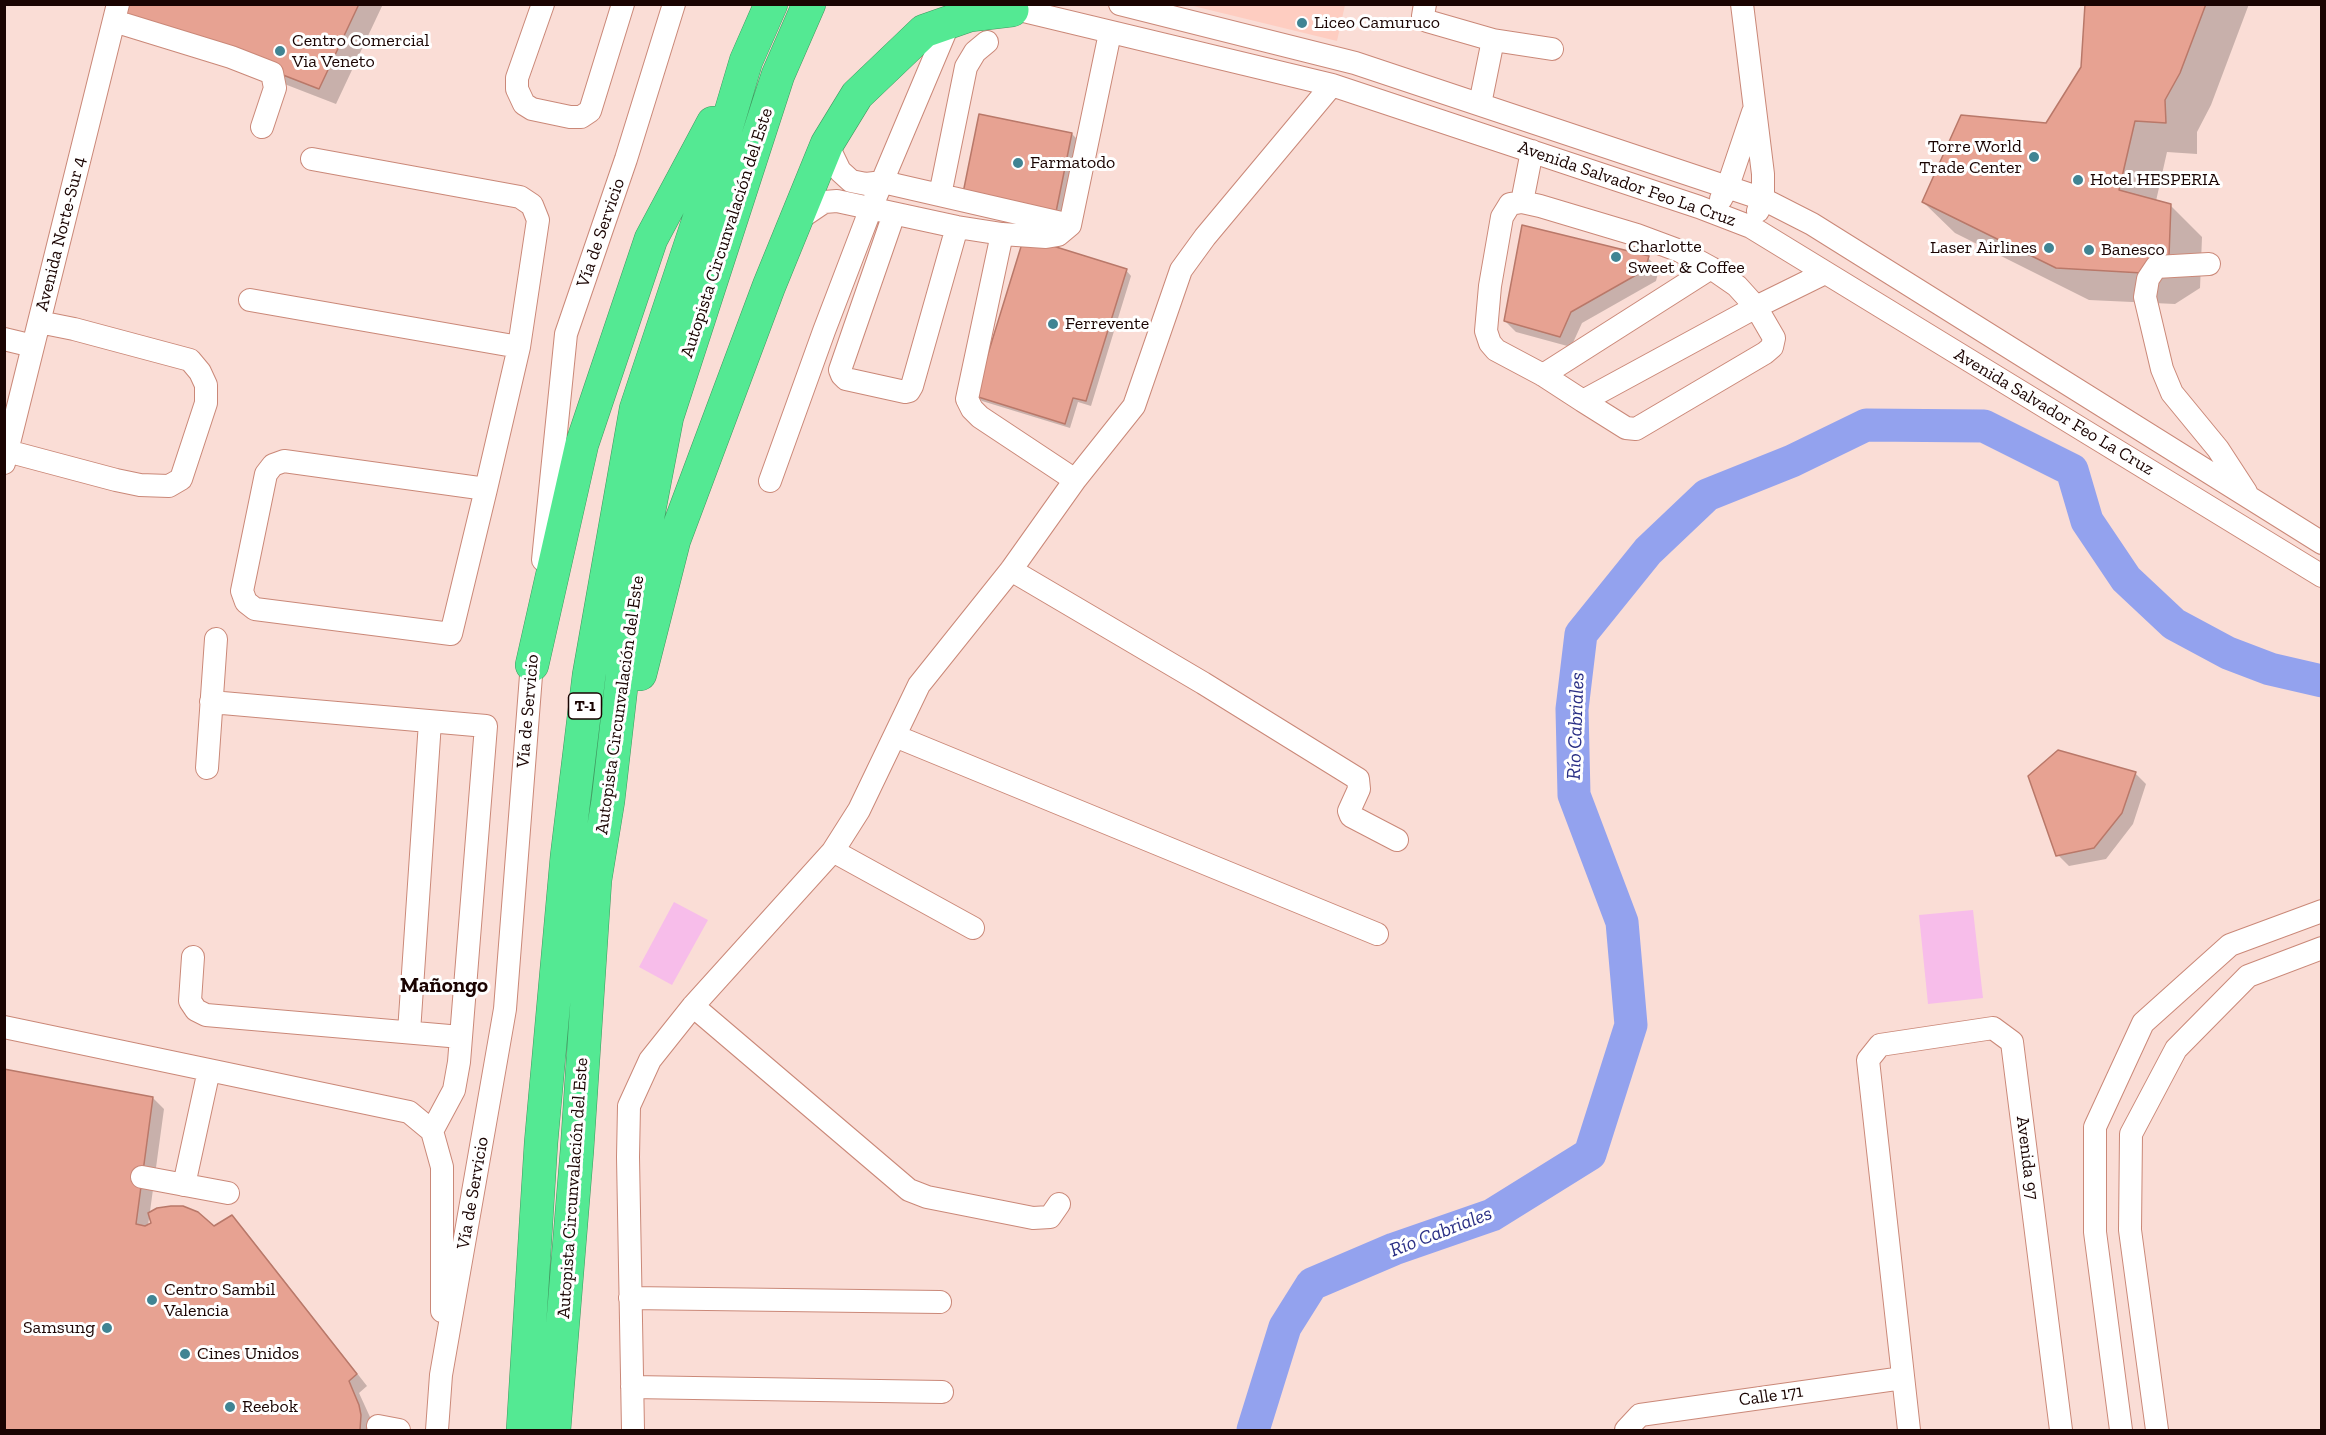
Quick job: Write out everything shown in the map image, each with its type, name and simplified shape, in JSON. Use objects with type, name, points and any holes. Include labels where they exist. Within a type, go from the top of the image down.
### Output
[{"type":"highway","name":"Autopista Circunvalación del Este","points":[[523,1431],[541,1143],[567,856],[589,675],[636,410],[700,216],[746,61],[771,4]]},
{"type":"highway","name":"Autopista Circunvalación del Este","points":[[554,1431],[577,1150],[595,880],[608,801],[630,609],[667,417],[778,75],[809,4]]},
{"type":"highway","points":[[608,801],[674,540],[827,144],[857,95],[935,20],[1005,7]]},
{"type":"highway","points":[[532,665],[582,444],[651,239],[746,61]]},
{"type":"street","points":[[543,4],[517,78],[517,89],[524,104],[532,109],[580,117],[590,111],[623,4]]},
{"type":"street","name":"Avenida Salvador Feo La Cruz","points":[[1120,4],[1355,63],[1763,199],[1812,224],[2322,543]]},
{"type":"street","points":[[1425,4],[1423,16],[1427,21],[1493,40],[1552,49]]},
{"type":"street","points":[[1742,4],[1763,174],[1763,199],[1751,227]]},
{"type":"street","name":"Avenida Salvador Feo La Cruz","points":[[1005,7],[1332,85],[1751,227],[2322,576]]},
{"type":"street","name":"Vía de Servicio","points":[[437,1431],[441,1375],[505,1010],[532,665],[566,334],[626,159],[672,8]]},
{"type":"street","points":[[116,13],[272,74],[275,88],[262,127]]},
{"type":"street","name":"Avenida Norte-Sur 4","points":[[6,457],[116,13]]},
{"type":"street","points":[[770,481],[824,331],[883,182],[935,20]]},
{"type":"street","points":[[796,221],[824,202],[837,201],[957,227],[1002,234],[1046,237],[1058,234],[1070,225],[1110,33]]},
{"type":"street","points":[[1480,104],[1493,40]]},
{"type":"street","points":[[940,195],[966,67],[975,52],[987,42]]},
{"type":"street","points":[[633,1431],[629,1106],[650,1060],[693,1006],[833,851],[859,810],[919,685],[1011,570],[1075,480],[1134,406],[1181,270],[1204,237],[1332,85]]},
{"type":"street","points":[[1713,213],[1728,186],[1754,111]]},
{"type":"street","points":[[827,144],[840,171],[851,181],[866,184],[883,182],[1070,225]]},
{"type":"street","points":[[1522,202],[1532,152]]},
{"type":"street","points":[[312,159],[520,197],[532,205],[538,220],[519,347],[486,489],[452,634],[255,609],[246,602],[242,591],[266,474],[273,465],[284,461],[486,489]]},
{"type":"street","points":[[1522,202],[1637,235],[1680,251],[1711,268],[1737,285],[1756,307],[1774,338],[1772,347],[1636,429],[1618,425],[1543,375],[1496,350],[1490,343],[1486,331],[1490,286],[1502,217],[1510,204],[1522,202]]},
{"type":"street","points":[[894,214],[840,370],[846,379],[905,392],[909,391],[957,227]]},
{"type":"street","points":[[1002,234],[967,399],[972,410],[980,417],[1075,480]]},
{"type":"street","points":[[2209,264],[2156,267],[2148,279],[2145,297],[2162,369],[2172,393],[2218,449],[2250,498]]},
{"type":"street","points":[[1543,375],[1711,268]]},
{"type":"street","points":[[1582,401],[1756,307],[1825,273]]},
{"type":"street","points":[[250,300],[519,347]]},
{"type":"street","points":[[6,457],[140,485],[169,486],[181,479],[206,403],[206,385],[200,372],[190,360],[39,322]]},
{"type":"street","points":[[824,331],[850,337]]},
{"type":"street","points":[[4,339],[33,346]]},
{"type":"street","points":[[1011,570],[1359,779],[1359,789],[1348,811],[1351,816],[1397,840]]},
{"type":"street","points":[[207,768],[216,639]]},
{"type":"street","points":[[211,702],[486,726],[454,1090],[432,1131]]},
{"type":"street","points":[[409,1032],[430,722]]},
{"type":"street","points":[[895,736],[1377,934]]},
{"type":"street","points":[[833,851],[973,928]]},
{"type":"street","points":[[2121,1431],[2095,1232],[2095,1127],[2143,1023],[2230,945],[2322,911]]},
{"type":"street","points":[[2157,1431],[2130,1230],[2131,1134],[2176,1048],[2248,976],[2322,948]]},
{"type":"street","points":[[193,957],[190,1001],[196,1010],[206,1015],[460,1037]]},
{"type":"street","points":[[693,1006],[909,1190],[927,1197],[1033,1218],[1050,1217],[1059,1204]]},
{"type":"street","points":[[4,1027],[409,1112],[432,1131],[442,1167],[441,1375]]},
{"type":"street","name":"Avenida 97","points":[[1903,1378],[1868,1060],[1880,1045],[1993,1028],[2012,1042],[2061,1431]]},
{"type":"street","points":[[183,1185],[209,1071]]},
{"type":"street","points":[[142,1177],[228,1193]]},
{"type":"street","points":[[630,1298],[940,1302]]},
{"type":"street","points":[[1903,1378],[1909,1431]]},
{"type":"street","name":"Calle 171","points":[[1633,1423],[1903,1378]]},
{"type":"street","points":[[632,1387],[942,1392]]},
{"type":"shaded area","name":"Liceo Camuruco","points":[[1189,5],[1345,5],[1337,41]]},
{"type":"shaded area","points":[[674,902],[708,920],[672,985],[639,967]]},
{"type":"shaded area","points":[[1973,910],[1983,998],[1928,1004],[1919,915]]},
{"type":"building","name":"Centro Comercial Via Veneto","points":[[129,4],[359,4],[319,89],[126,14]]},
{"type":"building","name":"Torre World Trade Center","points":[[2085,4],[2206,4],[2180,73],[2165,100],[2166,123],[2135,121],[2119,190],[2171,204],[2169,256],[2142,273],[2056,268],[1922,202],[1961,115],[2046,123],[2081,67]]},
{"type":"building","name":"Farmatodo","points":[[979,114],[1072,133],[1056,212],[963,193]]},
{"type":"building","points":[[1522,225],[1649,256],[1645,270],[1571,312],[1560,337],[1504,321]]},
{"type":"building","points":[[1024,237],[1127,269],[1086,401],[1073,398],[1065,424],[975,396]]},
{"type":"building","points":[[2058,750],[2136,772],[2122,813],[2094,848],[2056,856],[2028,776]]},
{"type":"building","name":"Centro Sambil Valencia","points":[[4,1069],[153,1097],[136,1224],[145,1226],[151,1223],[148,1213],[157,1208],[171,1206],[183,1206],[198,1212],[214,1226],[232,1215],[357,1374],[349,1381],[359,1405],[360,1430],[4,1430]]},
{"type":"waterway","name":"Río Cabriales","points":[[1253,1430],[1285,1327],[1312,1284],[1394,1249],[1492,1215],[1590,1154],[1631,1025],[1622,922],[1574,795],[1572,709],[1581,634],[1648,551],[1707,495],[1792,461],[1866,425],[1984,426],[2072,470],[2087,521],[2126,579],[2174,624],[2228,653],[2270,669],[2322,681]]},
{"type":"place","name":"Liceo Camuruco","points":[[1302,23]]},
{"type":"place","name":"Centro Comercial Via Veneto","points":[[280,51]]},
{"type":"place","name":"Torre World Trade Center","points":[[2034,157]]},
{"type":"place","name":"Farmatodo","points":[[1018,163]]},
{"type":"place","name":"Hotel HESPERIA","points":[[2078,180]]},
{"type":"place","name":"Laser Airlines","points":[[2049,248]]},
{"type":"place","name":"Banesco","points":[[2089,250]]},
{"type":"place","name":"Charlotte Sweet & Coffee","points":[[1616,257]]},
{"type":"place","name":"Ferrevente","points":[[1053,324]]},
{"type":"place","name":"Centro Sambil Valencia","points":[[152,1300]]},
{"type":"place","name":"Samsung","points":[[107,1328]]},
{"type":"place","name":"Cines Unidos","points":[[185,1354]]},
{"type":"place","name":"Reebok","points":[[230,1407]]},
{"type":"district","name":"Mañongo","points":[[444,986]]}]
